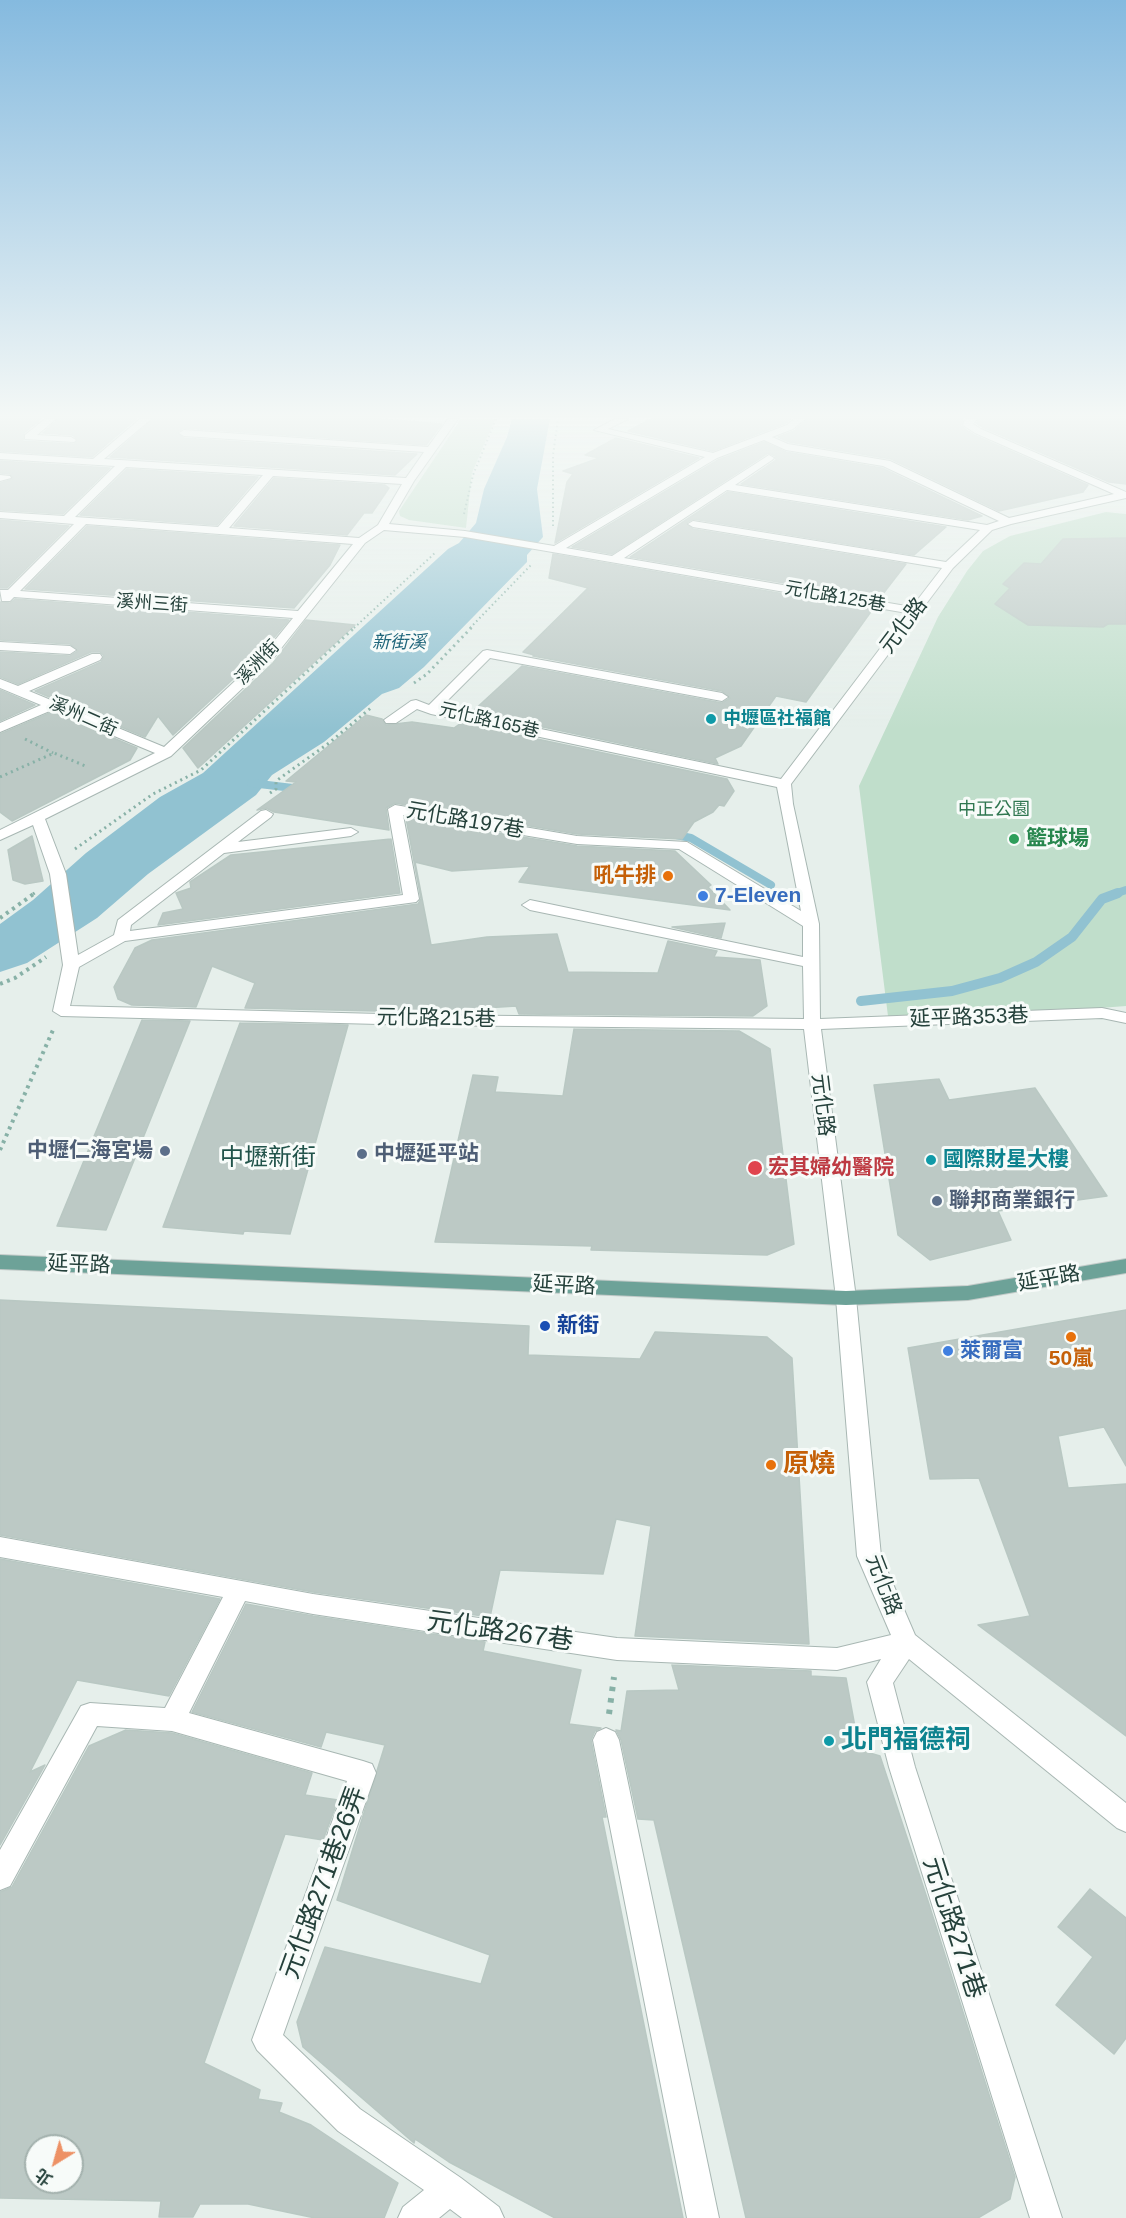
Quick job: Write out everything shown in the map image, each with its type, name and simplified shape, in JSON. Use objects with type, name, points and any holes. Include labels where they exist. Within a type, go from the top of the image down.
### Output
[{"type":"main road","name":"延平路","points":[[0,1262],[846,1298],[968,1293],[1126,1266]]},
{"type":"street","points":[[0,605],[6,594],[81,523]]},
{"type":"street","points":[[106,523],[362,541]]},
{"type":"street","points":[[222,530],[228,523]]},
{"type":"street","name":"溪洲街","points":[[0,836],[166,753],[267,658],[362,541],[382,527],[385,523]]},
{"type":"street","points":[[547,548],[593,523]]},
{"type":"street","points":[[615,559],[672,523]]},
{"type":"street","points":[[953,523],[988,528]]},
{"type":"street","name":"元化路","points":[[1004,523],[988,528],[949,566],[784,784],[810,924],[812,1024],[846,1298],[869,1556],[906,1642],[1126,1819]]},
{"type":"street","points":[[693,525],[949,566]]},
{"type":"street","name":"元化路125巷","points":[[382,527],[461,534],[916,611]]},
{"type":"street","name":"溪州三街","points":[[6,594],[303,615]]},
{"type":"street","points":[[0,646],[70,650]]},
{"type":"street","name":"元化路165巷","points":[[431,710],[488,654],[722,697]]},
{"type":"street","points":[[20,690],[96,657]]},
{"type":"street","name":"溪州二街","points":[[0,683],[166,753]]},
{"type":"street","points":[[0,728],[54,704]]},
{"type":"street","points":[[391,720],[416,704],[431,710]]},
{"type":"street","name":"元化路165巷","points":[[431,710],[784,784]]},
{"type":"street","name":"元化路197巷","points":[[71,965],[121,937],[411,899],[395,809],[577,840],[682,845],[810,924]]},
{"type":"street","points":[[121,937],[124,923],[266,814]]},
{"type":"street","points":[[38,819],[57,871],[71,965],[61,1011]]},
{"type":"street","points":[[220,849],[351,832]]},
{"type":"street","points":[[530,905],[811,963]]},
{"type":"street","name":"元化路215巷","points":[[61,1011],[419,1020],[812,1024]]},
{"type":"street","name":"延平路353巷","points":[[812,1024],[1102,1013],[1126,1018]]},
{"type":"street","name":"元化路267巷","points":[[0,1547],[313,1604],[617,1649],[837,1659],[906,1642]]},
{"type":"street","points":[[172,1720],[239,1590]]},
{"type":"street","name":"元化路271巷","points":[[906,1642],[880,1682],[902,1767],[1046,2218]]},
{"type":"street","name":"元化路271巷26弄","points":[[0,1878],[90,1714],[172,1720],[363,1773],[267,2040],[349,2120],[450,2189],[488,2218]]},
{"type":"street","points":[[606,1740],[703,2218]]},
{"type":"street","points":[[414,2218],[450,2189]]},
{"type":"path","points":[[0,918],[40,889],[77,847],[153,794],[201,770],[461,534],[462,523]]},
{"type":"path","points":[[407,689],[427,674],[547,548],[553,537],[553,523]]},
{"type":"path","points":[[276,781],[330,742],[374,705]]},
{"type":"path","points":[[0,777],[54,753],[116,778]]},
{"type":"path","points":[[0,1150],[61,1011]]},
{"type":"path","points":[[606,1740],[617,1649]]},
{"type":"green space","points":[[427,523],[467,523],[466,528]]},
{"type":"green space","name":"中正公園","points":[[1064,523],[1126,523],[1126,1006],[889,1024],[859,786],[938,617],[967,571],[983,551],[1010,536]]},
{"type":"water","name":"新街溪","points":[[476,523],[541,523],[543,537],[527,555],[527,562],[424,667],[399,688],[382,694],[324,742],[272,775],[256,795],[148,874],[97,918],[27,963],[0,972],[0,924],[33,900],[86,853],[160,797],[203,773],[448,549],[459,543]]},
{"type":"building","points":[[0,523],[69,526],[7,588],[0,588]]},
{"type":"building","points":[[183,523],[219,523],[217,525]]},
{"type":"building","points":[[237,523],[357,523],[347,535],[234,526]]},
{"type":"building","points":[[559,523],[590,523],[555,543]]},
{"type":"building","points":[[613,523],[661,523],[612,554],[572,547]]},
{"type":"building","points":[[682,523],[687,523],[693,529],[906,564],[879,599],[630,557]]},
{"type":"building","points":[[715,523],[918,523],[946,527],[914,555]]},
{"type":"building","points":[[87,526],[340,545],[330,565],[294,608],[25,589]]},
{"type":"building","points":[[1126,538],[1126,624],[1108,624],[1103,627],[1028,625],[995,604],[1010,588],[1003,584],[1024,563],[1041,564],[1063,539]]},
{"type":"building","points":[[553,554],[871,609],[806,702],[776,696],[741,746],[715,758],[718,764],[472,712],[522,666],[722,703],[730,698],[722,691],[533,656],[523,652],[588,588],[549,578]]},
{"type":"building","points":[[15,599],[289,620],[261,653],[173,735],[158,716],[145,737],[35,691],[101,662],[104,656],[100,652],[91,652],[18,684],[0,677],[0,652],[70,656],[78,651],[70,644],[0,640],[0,602],[10,603]]},
{"type":"building","points":[[306,620],[355,625],[198,768],[183,748],[273,663]]},
{"type":"building","points":[[0,690],[35,705],[0,721]]},
{"type":"building","points":[[52,712],[137,748],[130,760],[12,821],[0,812],[0,734]]},
{"type":"building","points":[[366,715],[382,719],[386,725],[412,722],[454,728],[461,723],[727,779],[734,791],[724,806],[719,805],[713,812],[694,822],[682,839],[577,834],[395,803],[386,808],[389,830],[274,812],[266,808],[257,810],[296,782],[286,781]]},
{"type":"building","points":[[406,818],[577,846],[675,851],[711,885],[708,887],[730,910],[519,882],[530,866],[452,871],[415,862],[431,945],[487,937],[557,934],[568,972],[658,973],[668,941],[717,951],[714,957],[760,960],[767,1006],[753,1016],[519,1014],[516,1006],[422,1012],[245,1008],[255,983],[212,966],[196,1007],[132,1005],[118,999],[114,987],[135,948],[152,940],[418,904],[421,899]]},
{"type":"building","points":[[32,836],[43,881],[25,884],[13,880],[8,850]]},
{"type":"building","points":[[391,839],[400,893],[158,925],[163,913],[183,909],[176,893],[191,888],[190,882],[231,855]]},
{"type":"building","points":[[725,923],[721,938],[672,927]]},
{"type":"building","points":[[142,1020],[190,1021],[106,1230],[57,1226]]},
{"type":"building","points":[[240,1023],[348,1025],[290,1234],[244,1231],[243,1234],[163,1227]]},
{"type":"building","points":[[574,1029],[739,1031],[770,1049],[794,1244],[767,1255],[591,1250],[592,1246],[435,1242],[473,1075],[498,1077],[495,1092],[563,1096]]},
{"type":"building","points":[[939,1079],[949,1100],[1035,1088],[1107,1196],[998,1211],[1011,1240],[930,1260],[898,1235],[874,1085]]},
{"type":"building","points":[[0,1300],[529,1326],[528,1355],[640,1359],[655,1332],[767,1337],[792,1358],[809,1644],[635,1636],[651,1526],[616,1519],[603,1574],[500,1570],[490,1617],[313,1592],[0,1535]]},
{"type":"building","points":[[1126,1310],[1126,1466],[1104,1427],[1058,1436],[1068,1488],[1126,1484],[1126,1736],[978,1625],[1030,1616],[979,1478],[930,1479],[908,1348]]},
{"type":"building","points":[[0,1559],[220,1599],[169,1696],[77,1680],[30,1772],[45,1765],[0,1845]]},
{"type":"building","points":[[246,1604],[485,1642],[483,1651],[581,1670],[569,1724],[601,1728],[595,1731],[591,1740],[606,1817],[602,1817],[683,2218],[555,2218],[449,2162],[415,2139],[414,2143],[303,2047],[297,2022],[325,1947],[481,1984],[490,1955],[337,1900],[385,1745],[326,1732],[321,1747],[192,1712]]},
{"type":"building","points":[[672,1665],[811,1671],[811,1676],[846,1678],[855,1727],[863,1751],[880,1756],[1015,2177],[1010,2199],[978,2218],[746,2218],[654,1820],[638,1819],[621,1740],[616,1730],[621,1731],[627,1691],[679,1690]]},
{"type":"building","points":[[126,1730],[172,1733],[312,1773],[305,1795],[338,1800],[323,1840],[285,1834],[204,2063],[260,2090],[258,2099],[282,2103],[279,2112],[311,2125],[398,2183],[384,2218],[315,2218],[248,2204],[200,2204],[193,2217],[159,2217],[161,2201],[0,2198],[0,1892],[12,1887],[89,1746]]},
{"type":"building","points":[[1090,1889],[1126,1918],[1126,2038],[1114,2054],[1056,2005],[1093,1957],[1058,1927]]},
{"type":"waterway","points":[[251,783],[301,789]]},
{"type":"waterway","points":[[671,834],[691,838],[771,885]]},
{"type":"waterway","points":[[1114,894],[1126,890]]},
{"type":"waterway","points":[[861,1001],[952,991],[1000,978],[1036,962],[1072,937],[1102,899],[1118,893]]},
{"type":"place","name":"中壢區社福館","points":[[711,719]]},
{"type":"place","name":"籃球場","points":[[1014,839]]},
{"type":"place","name":"吼牛排","points":[[668,876]]},
{"type":"place","name":"7-Eleven","points":[[703,896]]},
{"type":"place","name":"中壢仁海宮場","points":[[165,1151]]},
{"type":"place","name":"中壢延平站","points":[[362,1154]]},
{"type":"place","name":"國際財星大樓","points":[[931,1160]]},
{"type":"place","name":"宏其婦幼醫院","points":[[755,1168]]},
{"type":"place","name":"聯邦商業銀行","points":[[937,1201]]},
{"type":"place","name":"新街","points":[[545,1326]]},
{"type":"place","name":"50嵐","points":[[1071,1337]]},
{"type":"place","name":"萊爾富","points":[[948,1351]]},
{"type":"place","name":"原燒","points":[[771,1465]]},
{"type":"place","name":"北門福德祠","points":[[829,1741]]},
{"type":"district","name":"中壢新街","points":[[268,1158]]}]
